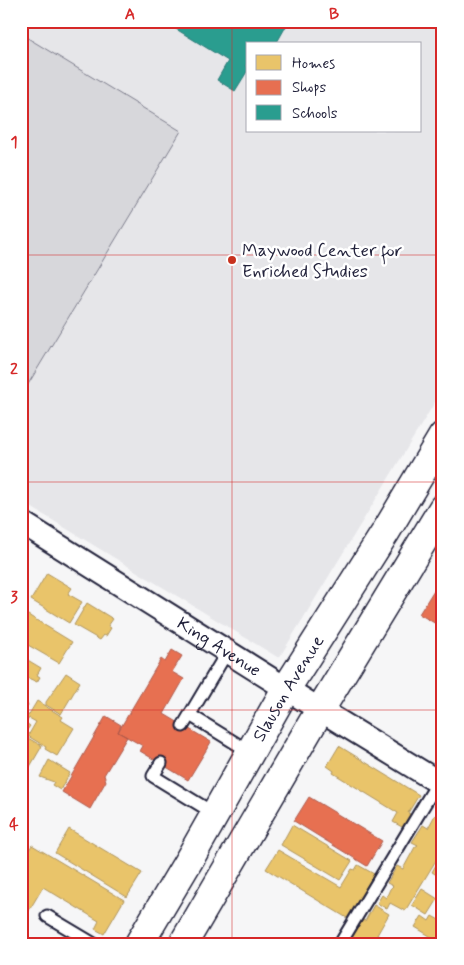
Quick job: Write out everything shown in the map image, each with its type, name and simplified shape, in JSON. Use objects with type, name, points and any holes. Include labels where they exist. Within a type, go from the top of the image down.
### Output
[{"type":"main road","name":"Slauson Avenue","points":[[139,944],[286,689],[386,533],[443,436]]},
{"type":"main road","points":[[183,944],[320,710],[443,508]]},
{"type":"street","name":"King Avenue","points":[[22,525],[440,783]]},
{"type":"lane","points":[[184,726],[227,652]]},
{"type":"lane","points":[[190,715],[250,752]]},
{"type":"lane","points":[[161,763],[153,776],[215,814]]},
{"type":"lane","points":[[340,944],[440,783]]},
{"type":"lane","points":[[47,916],[94,944]]},
{"type":"shaded area","name":"Maywood Center for Enriched Studies","points":[[21,21],[443,22],[443,389],[279,658],[21,501]]},
{"type":"shaded area","points":[[21,34],[181,131],[21,396]]},
{"type":"building: Homes","points":[[47,573],[72,588],[68,594],[82,602],[69,623],[31,600]]},
{"type":"building: Homes","points":[[87,603],[113,619],[108,626],[111,628],[106,636],[104,635],[100,640],[74,625]]},
{"type":"building: Homes","points":[[23,612],[72,642],[59,663],[21,641],[21,615]]},
{"type":"building: Homes","points":[[21,656],[41,668],[37,675],[40,677],[37,682],[28,678],[23,687],[21,685]]},
{"type":"building: Homes","points":[[66,673],[80,682],[61,714],[46,705],[46,702]]},
{"type":"building: Homes","points":[[21,701],[28,705],[23,713],[28,716],[37,701],[63,717],[61,720],[74,728],[57,756],[28,736],[36,722],[29,718],[26,723],[30,726],[24,734],[21,732]]},
{"type":"building: Homes","points":[[26,737],[42,746],[28,770],[21,766],[21,744]]},
{"type":"building: Homes","points":[[339,746],[419,795],[402,827],[393,822],[398,813],[333,773],[334,771],[327,766]]},
{"type":"building: Homes","points":[[49,760],[70,773],[60,790],[52,785],[54,782],[40,777]]},
{"type":"building: Homes","points":[[435,815],[441,819],[443,817],[443,849],[405,911],[390,903],[387,909],[377,903],[382,895],[386,898],[393,886],[387,883],[397,866],[403,869],[418,845],[412,842],[423,825],[428,828]]},
{"type":"building: Homes","points":[[292,825],[352,861],[340,880],[281,845]]},
{"type":"building: Homes","points":[[69,829],[142,873],[127,897],[55,853]]},
{"type":"building: Homes","points":[[32,845],[124,900],[104,934],[95,929],[99,921],[43,887],[21,924],[21,863]]},
{"type":"building: Homes","points":[[278,850],[341,887],[352,869],[355,870],[358,865],[374,874],[347,918],[266,869]]},
{"type":"building: Homes","points":[[441,856],[443,857],[443,879],[432,872]]},
{"type":"building: Homes","points":[[422,889],[438,899],[428,915],[412,905]]},
{"type":"building: Homes","points":[[374,905],[389,914],[377,935],[379,936],[375,944],[352,944],[355,939],[352,938]]},
{"type":"building: Homes","points":[[422,916],[429,921],[432,916],[443,922],[443,944],[415,927]]},
{"type":"building: Shops","points":[[443,578],[443,628],[419,614]]},
{"type":"building: Shops","points":[[172,650],[182,656],[172,672],[184,679],[164,714],[211,742],[188,780],[140,751],[143,746],[118,732],[161,659],[165,662]]},
{"type":"building: Shops","points":[[106,716],[121,725],[118,732],[127,737],[104,775],[106,781],[90,809],[62,792]]},
{"type":"building: Shops","points":[[309,797],[382,841],[367,866],[294,821]]},
{"type":"building: Schools","points":[[163,21],[289,21],[277,42],[246,42],[246,73],[235,91],[217,80],[228,61]]},
{"type":"place","name":"Maywood Center for Enriched Studies","points":[[232,260]]}]
